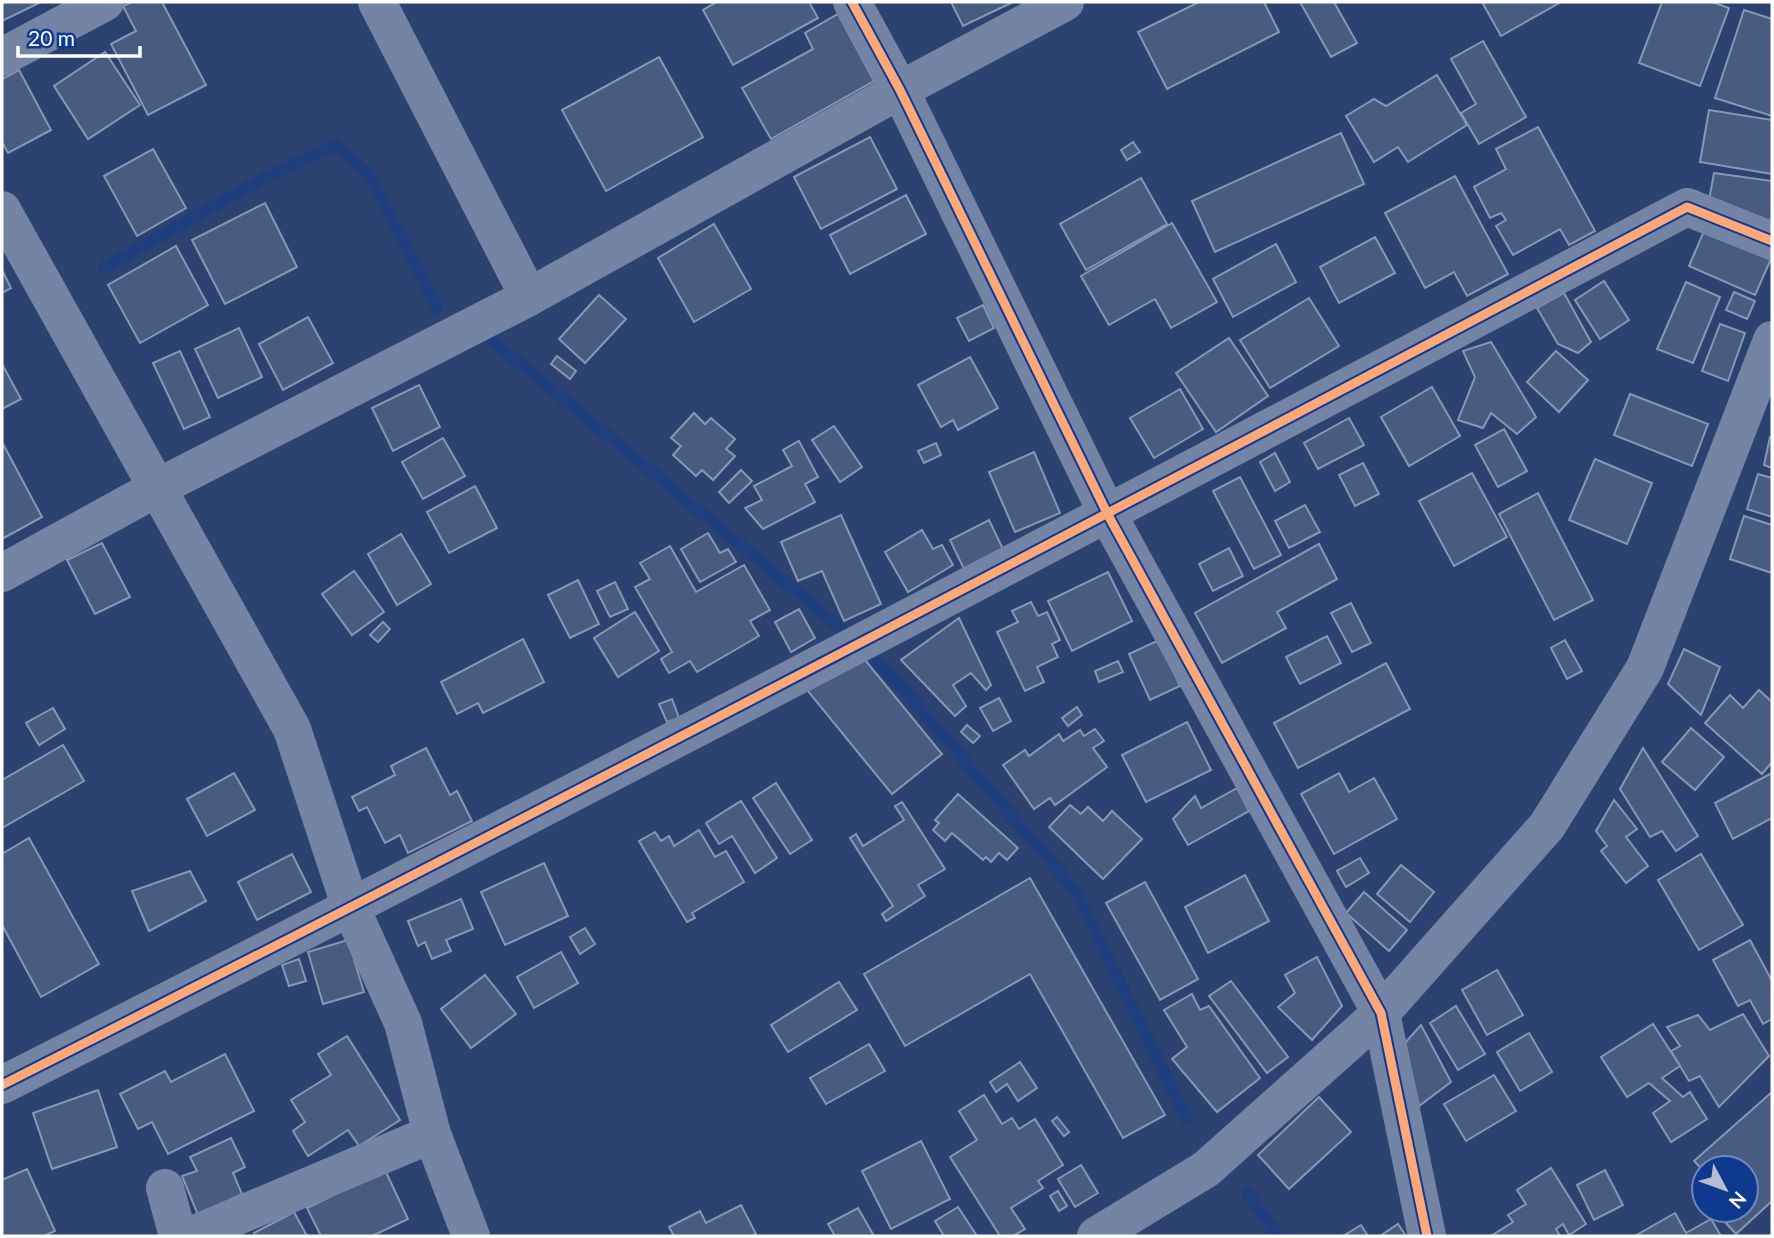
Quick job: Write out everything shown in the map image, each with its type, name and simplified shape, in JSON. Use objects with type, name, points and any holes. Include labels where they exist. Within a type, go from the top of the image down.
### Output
[{"type":"street","points":[[2,57],[105,2]]},
{"type":"street","points":[[377,2],[529,297]]},
{"type":"street","points":[[852,2],[900,90],[1108,515],[1381,1013],[1427,1236]]},
{"type":"street","points":[[2,573],[157,488],[529,297],[900,90],[1065,2]]},
{"type":"street","points":[[2,1085],[351,908],[1108,515],[1687,207],[1772,241]]},
{"type":"street","points":[[2,210],[292,729],[351,908],[403,1023],[432,1134],[471,1236]]},
{"type":"street","points":[[1096,1236],[1206,1169],[1381,1013],[1547,826],[1645,668],[1772,340]]},
{"type":"street","points":[[213,1232],[432,1134]]},
{"type":"street","points":[[165,1188],[178,1236]]},
{"type":"building","points":[[2,2],[41,2],[2,21]]},
{"type":"building","points":[[132,2],[162,2],[206,85],[148,115],[111,44],[136,31],[123,6]]},
{"type":"building","points":[[717,2],[809,2],[818,18],[733,65],[703,10]]},
{"type":"building","points":[[951,2],[1013,2],[963,26]]},
{"type":"building","points":[[1199,2],[1264,2],[1279,32],[1167,89],[1138,32]]},
{"type":"building","points":[[1300,2],[1334,2],[1357,43],[1331,57]]},
{"type":"building","points":[[1482,2],[1561,2],[1501,36]]},
{"type":"building","points":[[1662,2],[1712,2],[1729,8],[1700,86],[1639,63]]},
{"type":"building","points":[[1744,10],[1772,19],[1772,116],[1715,98]]},
{"type":"building","points":[[838,14],[874,81],[771,139],[742,88],[813,49],[805,33]]},
{"type":"building","points":[[1483,41],[1526,117],[1479,144],[1461,113],[1476,104],[1451,59]]},
{"type":"building","points":[[105,52],[140,105],[88,139],[54,86]]},
{"type":"building","points":[[659,57],[703,137],[606,191],[562,110]]},
{"type":"building","points":[[19,70],[51,130],[8,153],[2,142],[2,79]]},
{"type":"building","points":[[1437,75],[1467,125],[1408,162],[1398,147],[1374,162],[1346,116],[1374,99],[1386,106]]},
{"type":"building","points":[[1709,110],[1772,120],[1772,174],[1700,162]]},
{"type":"building","points":[[1538,127],[1595,231],[1569,245],[1560,229],[1513,255],[1496,226],[1506,220],[1501,213],[1490,218],[1474,187],[1506,169],[1496,149]]},
{"type":"building","points":[[1341,133],[1364,184],[1215,252],[1192,201]]},
{"type":"building","points":[[870,137],[897,189],[821,229],[794,177]]},
{"type":"building","points":[[1133,142],[1140,152],[1127,160],[1121,150]]},
{"type":"building","points":[[153,149],[186,208],[137,236],[104,176]]},
{"type":"building","points":[[1714,173],[1772,181],[1772,221],[1707,211]]},
{"type":"building","points":[[1455,176],[1508,274],[1467,296],[1454,272],[1425,288],[1385,213]]},
{"type":"building","points":[[1141,178],[1167,224],[1086,270],[1060,224]]},
{"type":"building","points":[[906,195],[926,234],[850,274],[830,235]]},
{"type":"building","points":[[265,203],[297,267],[225,304],[192,240]]},
{"type":"building","points":[[1172,223],[1217,302],[1171,328],[1155,299],[1109,325],[1081,276]]},
{"type":"building","points":[[714,224],[751,289],[694,322],[658,258]]},
{"type":"building","points":[[1704,231],[1771,259],[1755,295],[1689,266]]},
{"type":"building","points":[[1375,237],[1395,273],[1339,303],[1320,267]]},
{"type":"building","points":[[1276,244],[1296,282],[1233,317],[1213,279]]},
{"type":"building","points":[[176,246],[208,305],[140,343],[108,285]]},
{"type":"building","points":[[2,270],[11,288],[2,293]]},
{"type":"building","points":[[1604,281],[1629,320],[1600,339],[1575,300]]},
{"type":"building","points":[[1686,282],[1720,297],[1693,363],[1657,349]]},
{"type":"building","points":[[1734,292],[1755,301],[1747,319],[1726,310]]},
{"type":"building","points":[[1564,293],[1591,342],[1578,353],[1558,344],[1537,308]]},
{"type":"building","points":[[599,295],[626,319],[585,363],[559,339]]},
{"type":"building","points":[[1309,298],[1339,346],[1270,388],[1240,340]]},
{"type":"building","points":[[983,305],[994,328],[969,341],[957,318]]},
{"type":"building","points":[[308,317],[333,363],[283,390],[259,344]]},
{"type":"building","points":[[1720,324],[1745,333],[1728,381],[1702,371]]},
{"type":"building","points":[[239,328],[262,377],[218,398],[195,349]]},
{"type":"building","points":[[1229,338],[1268,396],[1216,432],[1176,373]]},
{"type":"building","points":[[1491,342],[1536,417],[1517,434],[1491,413],[1483,428],[1458,420],[1475,377],[1463,351]]},
{"type":"building","points":[[180,351],[210,417],[184,429],[153,363]]},
{"type":"building","points":[[1556,351],[1588,380],[1559,412],[1527,382]]},
{"type":"building","points":[[557,356],[576,371],[570,379],[551,364]]},
{"type":"building","points":[[970,357],[998,408],[958,430],[953,420],[941,427],[918,385]]},
{"type":"building","points":[[2,364],[21,399],[2,409]]},
{"type":"building","points":[[419,385],[440,427],[393,451],[372,408]]},
{"type":"building","points":[[1432,387],[1460,436],[1409,466],[1381,417]]},
{"type":"building","points":[[1180,389],[1203,429],[1154,458],[1130,418]]},
{"type":"building","points":[[1630,394],[1708,424],[1692,466],[1614,435]]},
{"type":"building","points":[[694,413],[705,424],[711,418],[735,439],[726,449],[735,456],[713,480],[702,470],[696,476],[673,455],[681,446],[671,438]]},
{"type":"building","points":[[1349,418],[1364,445],[1318,469],[1304,443]]},
{"type":"building","points":[[834,426],[862,467],[840,482],[812,440]]},
{"type":"building","points":[[1504,429],[1527,471],[1498,487],[1475,445]]},
{"type":"building","points":[[1772,437],[1772,468],[1764,465]]},
{"type":"building","points":[[443,438],[465,476],[423,499],[402,462]]},
{"type":"building","points":[[799,441],[818,477],[805,484],[815,502],[763,529],[745,508],[762,500],[754,486],[792,466],[783,450]]},
{"type":"building","points":[[2,442],[42,517],[2,539]]},
{"type":"building","points":[[936,443],[941,455],[924,463],[918,451]]},
{"type":"building","points":[[1034,452],[1060,513],[1015,532],[989,472]]},
{"type":"building","points":[[1275,453],[1290,482],[1275,491],[1260,462]]},
{"type":"building","points":[[1595,459],[1652,483],[1627,544],[1569,520]]},
{"type":"building","points":[[1363,463],[1379,494],[1355,506],[1339,475]]},
{"type":"building","points":[[741,470],[752,481],[729,503],[719,492]]},
{"type":"building","points":[[1472,473],[1507,537],[1454,566],[1419,501]]},
{"type":"building","points":[[1758,474],[1772,478],[1772,517],[1747,509]]},
{"type":"building","points":[[1240,477],[1281,555],[1254,569],[1213,491]]},
{"type":"building","points":[[475,486],[497,528],[449,553],[427,512]]},
{"type":"building","points":[[1538,493],[1593,600],[1554,620],[1499,514]]},
{"type":"building","points":[[1305,505],[1320,532],[1289,548],[1275,521]]},
{"type":"building","points":[[841,515],[881,604],[844,621],[822,571],[798,581],[781,542]]},
{"type":"building","points":[[1744,516],[1772,525],[1772,573],[1730,559]]},
{"type":"building","points":[[989,520],[1003,549],[964,569],[950,540]]},
{"type":"building","points":[[922,530],[933,549],[942,545],[953,565],[908,592],[885,552]]},
{"type":"building","points":[[708,533],[720,553],[728,549],[736,562],[700,582],[681,549]]},
{"type":"building","points":[[401,534],[431,584],[397,605],[368,554]]},
{"type":"building","points":[[102,543],[130,597],[95,614],[67,560]]},
{"type":"building","points":[[1319,544],[1337,579],[1277,612],[1286,628],[1222,663],[1195,613]]},
{"type":"building","points":[[670,546],[696,592],[744,565],[770,610],[750,621],[759,636],[697,672],[690,661],[669,673],[661,659],[672,652],[635,587],[650,579],[640,563]]},
{"type":"building","points":[[1229,548],[1243,576],[1213,591],[1199,564]]},
{"type":"building","points":[[354,571],[384,612],[352,635],[322,594]]},
{"type":"building","points":[[1108,572],[1132,621],[1072,651],[1048,601]]},
{"type":"building","points":[[578,580],[599,624],[570,638],[548,595]]},
{"type":"building","points":[[615,582],[628,609],[610,617],[597,591]]},
{"type":"building","points":[[1031,602],[1038,616],[1047,612],[1060,640],[1052,644],[1058,657],[1037,667],[1044,682],[1025,691],[997,632],[1018,622],[1012,611]]},
{"type":"building","points":[[1351,603],[1371,643],[1352,652],[1331,613]]},
{"type":"building","points":[[799,609],[815,638],[791,652],[775,622]]},
{"type":"building","points":[[635,612],[659,651],[618,677],[594,638]]},
{"type":"building","points":[[959,618],[991,685],[986,690],[971,673],[953,685],[966,706],[955,716],[901,660]]},
{"type":"building","points":[[383,622],[390,629],[378,642],[370,635]]},
{"type":"building","points":[[1327,636],[1341,663],[1300,684],[1286,657]]},
{"type":"building","points":[[523,639],[544,682],[483,713],[478,703],[457,714],[441,682]]},
{"type":"building","points":[[1159,640],[1180,686],[1150,700],[1129,654]]},
{"type":"building","points":[[1565,640],[1582,671],[1567,679],[1551,648]]},
{"type":"building","points":[[856,649],[942,754],[892,794],[807,690]]},
{"type":"building","points":[[1684,649],[1720,667],[1701,715],[1668,684]]},
{"type":"building","points":[[1118,661],[1123,672],[1099,682],[1095,671]]},
{"type":"building","points":[[1386,663],[1410,709],[1298,768],[1274,723]]},
{"type":"building","points":[[1759,690],[1772,702],[1772,762],[1762,774],[1705,723],[1730,695],[1743,708]]},
{"type":"building","points":[[999,698],[1011,721],[993,731],[980,708]]},
{"type":"building","points":[[672,699],[679,718],[667,722],[659,704]]},
{"type":"building","points":[[1077,707],[1082,715],[1068,726],[1062,718]]},
{"type":"building","points":[[53,708],[65,729],[39,745],[26,723]]},
{"type":"building","points":[[1187,722],[1211,770],[1146,802],[1122,755]]},
{"type":"building","points":[[967,725],[980,736],[973,743],[961,732]]},
{"type":"building","points":[[1691,728],[1724,757],[1695,790],[1662,762]]},
{"type":"building","points":[[1095,729],[1104,741],[1093,748],[1107,767],[1055,805],[1050,798],[1034,809],[1003,765],[1025,750],[1029,756],[1059,734],[1063,741],[1080,730],[1084,736]]},
{"type":"building","points":[[63,745],[84,781],[2,828],[2,780]]},
{"type":"building","points":[[426,748],[450,795],[457,791],[472,821],[408,853],[400,835],[385,843],[367,807],[359,811],[352,797],[395,775],[391,766]]},
{"type":"building","points":[[1643,748],[1698,836],[1676,851],[1662,831],[1650,837],[1620,789]]},
{"type":"building","points":[[234,773],[255,810],[207,836],[187,799]]},
{"type":"building","points":[[1339,773],[1349,792],[1374,778],[1397,819],[1334,854],[1301,794]]},
{"type":"building","points":[[1772,773],[1772,818],[1733,839],[1715,803]]},
{"type":"building","points":[[776,783],[812,840],[790,854],[753,798]]},
{"type":"building","points":[[1237,788],[1249,811],[1188,845],[1173,819],[1195,796],[1201,808]]},
{"type":"building","points":[[958,794],[1018,848],[1007,860],[999,853],[991,862],[986,857],[983,860],[952,833],[945,841],[933,830],[939,823],[935,820]]},
{"type":"building","points":[[1614,800],[1637,829],[1626,837],[1648,866],[1626,883],[1601,851],[1607,846],[1596,831]]},
{"type":"building","points":[[741,801],[777,858],[755,873],[732,836],[719,844],[706,823]]},
{"type":"building","points":[[902,802],[945,869],[918,885],[925,896],[886,921],[882,914],[893,906],[850,838],[856,834],[863,846],[904,820],[895,806]]},
{"type":"building","points":[[1070,805],[1081,814],[1088,807],[1103,821],[1112,811],[1142,839],[1103,879],[1049,827]]},
{"type":"building","points":[[699,830],[715,857],[726,851],[744,882],[692,913],[695,918],[687,922],[639,841],[655,832],[661,841],[669,836],[674,846]]},
{"type":"building","points":[[29,838],[99,964],[41,997],[2,925],[2,854]]},
{"type":"building","points":[[292,854],[311,892],[257,920],[238,882]]},
{"type":"building","points":[[1701,854],[1743,925],[1699,950],[1658,880]]},
{"type":"building","points":[[1360,858],[1369,873],[1346,887],[1337,871]]},
{"type":"building","points":[[544,863],[568,916],[505,945],[481,892]]},
{"type":"building","points":[[1401,865],[1434,892],[1410,922],[1377,894]]},
{"type":"building","points":[[190,871],[206,901],[149,931],[132,891]]},
{"type":"building","points":[[1245,875],[1269,921],[1208,953],[1185,907]]},
{"type":"building","points":[[1030,878],[1165,1115],[1123,1138],[1030,974],[905,1046],[864,974]]},
{"type":"building","points":[[1145,882],[1198,979],[1160,1000],[1106,903]]},
{"type":"building","points":[[1364,892],[1407,930],[1389,951],[1346,913]]},
{"type":"building","points":[[461,899],[473,929],[446,940],[451,951],[432,959],[425,942],[418,946],[408,921]]},
{"type":"building","points":[[585,928],[595,944],[580,954],[570,937]]},
{"type":"building","points":[[348,940],[364,992],[323,1004],[308,952]]},
{"type":"building","points":[[1750,940],[1772,981],[1772,1019],[1763,1024],[1750,1000],[1738,1006],[1713,960]]},
{"type":"building","points":[[561,952],[578,983],[534,1008],[517,977]]},
{"type":"building","points":[[1317,957],[1342,1006],[1312,1040],[1278,1007],[1295,993],[1285,975]]},
{"type":"building","points":[[299,959],[306,981],[289,986],[282,965]]},
{"type":"building","points":[[1497,970],[1523,1015],[1487,1035],[1462,990]]},
{"type":"building","points":[[485,975],[516,1014],[471,1048],[441,1009]]},
{"type":"building","points":[[1231,981],[1288,1057],[1267,1073],[1209,996]]},
{"type":"building","points":[[839,982],[857,1010],[788,1052],[771,1025]]},
{"type":"building","points":[[1192,994],[1200,1010],[1209,1006],[1260,1078],[1217,1112],[1172,1059],[1187,1047],[1164,1010]]},
{"type":"building","points":[[1456,1006],[1485,1054],[1458,1070],[1430,1023]]},
{"type":"building","points":[[1743,1014],[1769,1056],[1719,1107],[1700,1076],[1689,1081],[1671,1051],[1680,1046],[1667,1027],[1698,1015],[1710,1030]]},
{"type":"building","points":[[1653,1024],[1680,1066],[1662,1078],[1683,1097],[1690,1092],[1707,1119],[1671,1142],[1653,1113],[1670,1101],[1649,1083],[1627,1097],[1601,1057]]},
{"type":"building","points":[[1421,1025],[1451,1082],[1419,1106],[1405,1043]]},
{"type":"building","points":[[1529,1033],[1552,1072],[1520,1091],[1497,1052]]},
{"type":"building","points":[[347,1036],[400,1120],[359,1146],[348,1130],[308,1156],[293,1131],[305,1122],[291,1100],[331,1075],[318,1054]]},
{"type":"building","points":[[869,1044],[885,1071],[826,1104],[810,1078]]},
{"type":"building","points":[[225,1054],[254,1111],[168,1154],[152,1122],[138,1129],[120,1094],[165,1071],[171,1082]]},
{"type":"building","points":[[1020,1062],[1037,1088],[1018,1101],[1007,1084],[996,1092],[990,1082]]},
{"type":"building","points":[[1494,1075],[1516,1111],[1466,1141],[1444,1104]]},
{"type":"building","points":[[98,1090],[117,1147],[52,1169],[33,1113]]},
{"type":"building","points":[[1772,1092],[1772,1201],[1760,1212],[1760,1154],[1702,1154]]},
{"type":"building","points":[[984,1095],[1002,1124],[1012,1118],[1019,1129],[1035,1119],[1063,1165],[1038,1181],[1043,1188],[1011,1208],[1025,1229],[1013,1236],[1000,1236],[950,1157],[977,1140],[959,1111]]},
{"type":"building","points":[[1319,1097],[1351,1132],[1289,1189],[1258,1155]]},
{"type":"building","points":[[1057,1117],[1069,1132],[1064,1136],[1052,1121]]},
{"type":"building","points":[[231,1138],[245,1167],[233,1173],[242,1194],[198,1215],[182,1176],[197,1171],[190,1157]]},
{"type":"building","points":[[921,1141],[950,1199],[891,1229],[862,1171]]},
{"type":"building","points":[[1081,1165],[1098,1193],[1075,1207],[1058,1179]]},
{"type":"building","points":[[1551,1168],[1586,1224],[1569,1235],[1563,1224],[1556,1229],[1560,1236],[1491,1236],[1513,1222],[1508,1215],[1526,1204],[1517,1190]]},
{"type":"building","points":[[27,1169],[55,1231],[44,1236],[2,1236],[2,1180]]},
{"type":"building","points":[[385,1170],[408,1219],[372,1236],[321,1236],[307,1208]]},
{"type":"building","points":[[1605,1170],[1623,1205],[1594,1220],[1577,1185]]},
{"type":"building","points":[[1058,1191],[1067,1206],[1059,1211],[1050,1196]]},
{"type":"building","points":[[741,1205],[756,1234],[752,1236],[674,1236],[669,1227],[700,1211],[706,1223]]},
{"type":"building","points":[[958,1207],[977,1236],[944,1236],[935,1221]]},
{"type":"building","points":[[858,1208],[874,1236],[835,1236],[828,1224]]},
{"type":"building","points":[[294,1212],[307,1236],[255,1236],[254,1233]]},
{"type":"building","points":[[1675,1213],[1686,1233],[1702,1224],[1714,1224],[1721,1236],[1635,1236]]},
{"type":"building","points":[[1398,1224],[1406,1236],[1380,1236]]},
{"type":"building","points":[[1727,1224],[1747,1224],[1736,1234]]},
{"type":"building","points":[[1361,1225],[1368,1236],[1343,1236]]},
{"type":"waterway","points":[[105,267],[268,176],[336,145],[369,174],[437,308]]},
{"type":"waterway","points":[[492,340],[841,628]]},
{"type":"waterway","points":[[876,663],[893,677],[1076,891],[1186,1118]]},
{"type":"waterway","points":[[1248,1194],[1278,1236]]},
{"type":"cycle path","points":[[852,2],[900,90],[1108,515],[1381,1013],[1427,1236]]},
{"type":"cycle path","points":[[2,1085],[846,650],[1687,207],[1772,241]]}]
